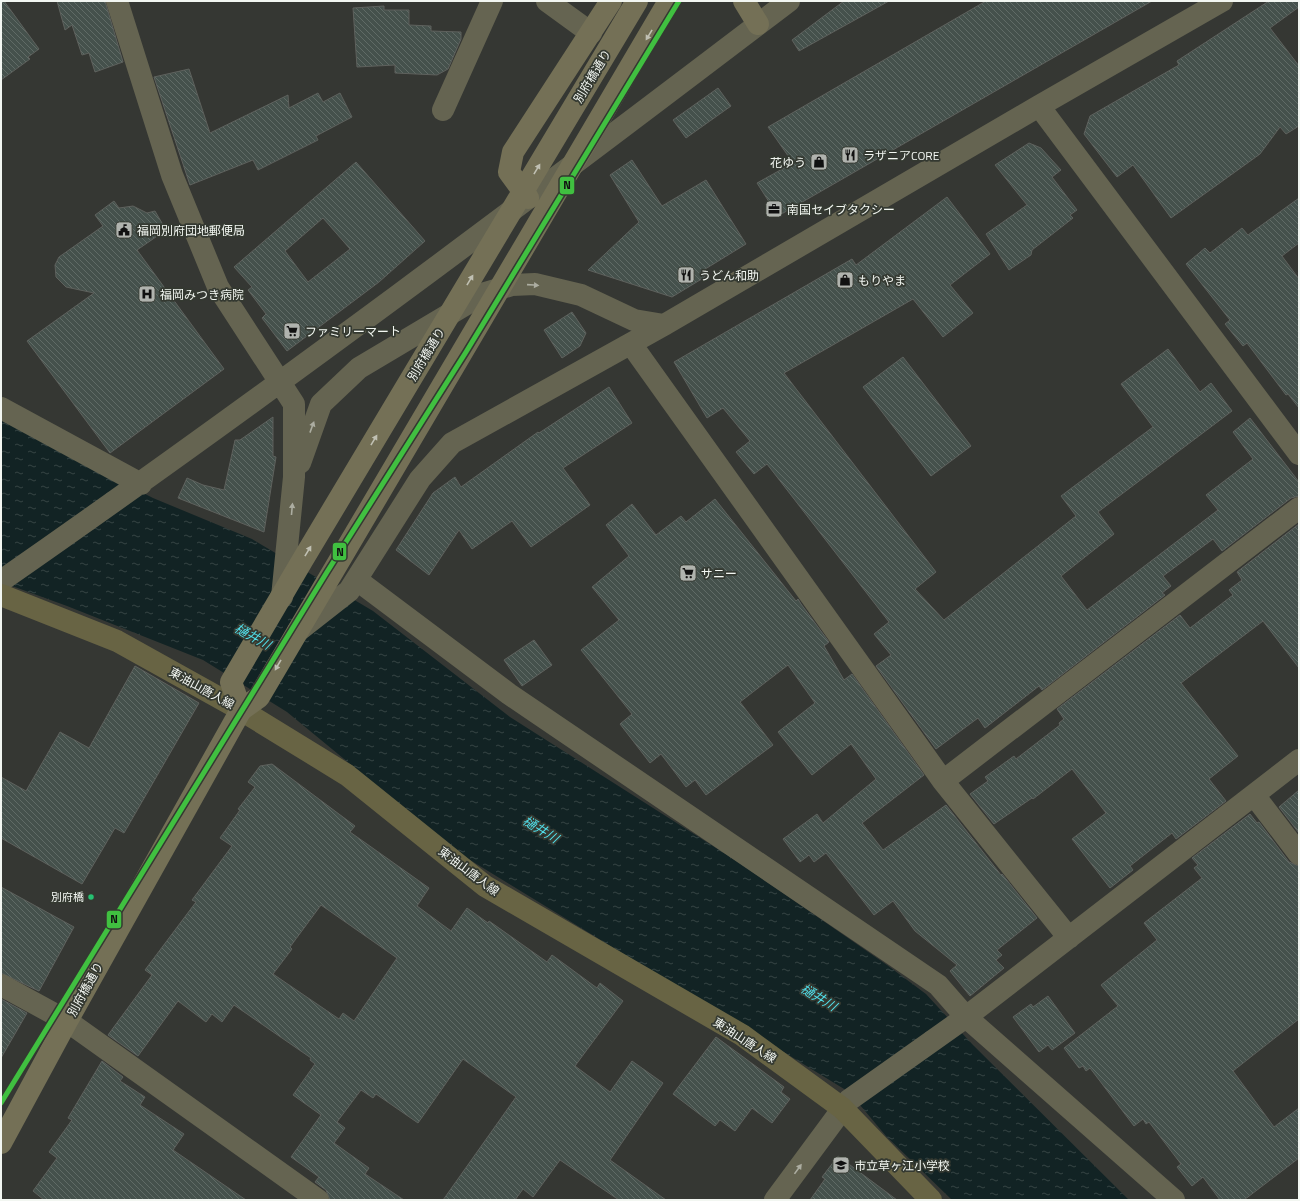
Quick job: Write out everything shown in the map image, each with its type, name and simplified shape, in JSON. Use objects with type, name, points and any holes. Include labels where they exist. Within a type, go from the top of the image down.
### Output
[{"type":"highway","points":[[528,198],[509,172],[513,152],[611,1]]},
{"type":"highway","name":"別府橋通り","points":[[241,710],[231,682],[282,597],[302,560],[637,1]]},
{"type":"highway","name":"別府橋通り","points":[[1,1143],[67,1021],[241,710],[259,698],[669,1]]},
{"type":"highway","points":[[744,1],[758,24]]},
{"type":"main road","name":"東油山唐人線","points":[[1,595],[117,641],[241,710],[347,775],[485,886],[742,1035],[846,1104],[930,1200]]},
{"type":"street","points":[[117,1],[172,175],[218,287],[294,404],[294,477],[282,597]]},
{"type":"street","points":[[443,110],[492,1]]},
{"type":"street","points":[[547,1],[591,33]]},
{"type":"street","points":[[1,581],[139,485],[528,198],[789,1]]},
{"type":"street","points":[[297,632],[353,585],[420,479],[452,443],[631,344],[1222,1]]},
{"type":"street","points":[[1039,106],[1299,454]]},
{"type":"street","points":[[294,477],[321,404],[359,368],[485,292],[512,285],[535,284],[581,294],[634,320],[664,325]]},
{"type":"street","points":[[631,344],[943,781],[1069,938]]},
{"type":"street","points":[[1,408],[139,485]]},
{"type":"street","points":[[943,781],[1299,508]]},
{"type":"street","points":[[353,585],[509,694],[938,985],[962,1020],[1174,1200]]},
{"type":"street","points":[[775,1200],[846,1104],[962,1020],[1299,760]]},
{"type":"street","points":[[1254,795],[1299,854]]},
{"type":"street","points":[[1,985],[67,1021],[318,1200]]},
{"type":"water","name":"樋井川","points":[[1,420],[153,498],[252,539],[373,611],[510,717],[738,862],[887,965],[926,994],[973,1045],[1129,1200],[952,1200],[886,1136],[849,1092],[457,852],[287,712],[203,660],[67,606],[1,582]]},
{"type":"building","points":[[1,1],[4,1],[39,49],[28,57],[30,59],[1,80]]},
{"type":"building","points":[[57,1],[105,1],[123,62],[95,72],[89,53],[82,55],[72,25],[65,30]]},
{"type":"building","points":[[844,1],[889,1],[799,51],[792,40]]},
{"type":"building","points":[[986,1],[1152,1],[778,216],[757,183],[793,163],[768,127]]},
{"type":"building","points":[[1269,1],[1299,1],[1299,7],[1270,28],[1299,66],[1299,126],[1286,134],[1280,127],[1260,154],[1171,218],[1133,165],[1117,177],[1084,134],[1090,116],[1179,65],[1177,61]]},
{"type":"building","points":[[384,6],[384,10],[409,10],[409,25],[431,26],[431,31],[461,32],[461,39],[448,69],[437,75],[395,73],[395,65],[357,67],[353,8]]},
{"type":"building","points":[[189,69],[210,133],[288,95],[289,108],[318,93],[323,102],[340,93],[352,117],[316,136],[318,140],[258,170],[253,160],[190,185],[154,77]]},
{"type":"building","points":[[718,88],[731,106],[686,138],[673,120]]},
{"type":"building","points":[[1029,143],[1041,148],[1061,170],[1052,177],[1077,210],[1070,215],[1073,218],[1032,250],[1031,255],[1009,270],[986,234],[1027,205],[995,165]]},
{"type":"building","points":[[632,160],[662,206],[706,180],[746,244],[702,271],[705,277],[672,297],[588,270],[639,222],[610,175]]},
{"type":"building","points":[[356,162],[425,241],[379,282],[287,351],[262,318],[266,314],[248,290],[252,287],[234,267]],"holes":[[[323,218],[350,249],[308,282],[285,251]]]},
{"type":"building","points":[[947,197],[990,254],[950,285],[973,313],[943,337],[913,299],[784,373],[936,572],[915,589],[944,620],[1076,516],[1061,496],[1153,427],[1121,384],[1168,349],[1200,392],[1211,383],[1232,411],[1098,512],[1114,534],[1061,576],[1087,610],[1218,510],[1206,495],[1253,459],[1233,432],[1250,418],[1299,482],[1299,496],[1291,498],[1222,551],[1213,539],[1163,576],[1171,586],[1162,593],[1165,595],[1042,690],[1039,686],[985,728],[978,718],[936,749],[876,666],[891,655],[874,634],[889,622],[767,464],[754,474],[736,452],[750,441],[723,408],[707,418],[674,362],[852,259],[856,265]]},
{"type":"building","points":[[1299,198],[1299,243],[1282,256],[1299,279],[1299,408],[1288,394],[1286,395],[1247,343],[1243,346],[1225,324],[1230,320],[1186,264],[1205,248],[1210,253],[1242,228],[1248,235]]},
{"type":"building","name":"福岡みつき病院","points":[[114,201],[119,208],[133,206],[147,213],[155,211],[166,230],[137,250],[224,369],[110,453],[27,341],[94,293],[66,287],[56,277],[55,265],[59,257],[103,226],[95,215]]},
{"type":"building","points":[[572,312],[586,333],[580,346],[562,358],[544,330]]},
{"type":"building","points":[[903,357],[971,446],[931,476],[863,387]]},
{"type":"building","points":[[609,387],[632,423],[563,468],[590,505],[531,547],[512,521],[472,549],[459,530],[429,575],[396,550],[433,493],[455,477],[461,487],[538,432],[539,433]]},
{"type":"building","points":[[273,417],[273,456],[276,457],[264,532],[178,498],[187,478],[203,485],[224,490],[235,440],[240,440]]},
{"type":"building","points":[[715,499],[796,601],[798,599],[829,642],[824,646],[844,680],[852,674],[924,775],[862,823],[883,850],[946,805],[1037,918],[997,950],[1002,955],[996,960],[1004,968],[970,996],[950,971],[957,965],[915,931],[893,901],[874,915],[826,853],[814,862],[809,855],[800,862],[783,839],[817,814],[823,823],[876,779],[851,744],[812,775],[778,732],[815,703],[788,665],[740,702],[773,745],[706,795],[695,780],[686,787],[661,754],[650,763],[620,724],[632,714],[581,650],[619,620],[592,587],[629,556],[606,525],[632,504],[656,535],[681,516],[686,522]]},
{"type":"building","points":[[1299,524],[1299,668],[1263,621],[1181,683],[1238,756],[1209,779],[1226,801],[1176,839],[1172,833],[1130,866],[1133,870],[1110,888],[1072,839],[1106,813],[1072,769],[1033,799],[1032,798],[994,824],[970,794],[988,781],[985,777],[1014,756],[1016,759],[1060,725],[1059,723],[1064,719],[1057,709],[1180,615],[1190,628],[1233,595],[1229,590],[1242,580],[1237,572]]},
{"type":"building","points":[[534,640],[552,665],[522,686],[504,660]]},
{"type":"building","points":[[135,666],[199,703],[124,833],[115,828],[82,884],[1,838],[1,777],[26,791],[60,732],[89,748]]},
{"type":"building","points":[[272,764],[355,826],[350,832],[429,888],[417,906],[451,931],[467,908],[488,923],[489,921],[547,962],[552,955],[597,988],[600,983],[623,1001],[575,1066],[610,1092],[632,1061],[663,1083],[610,1160],[666,1200],[619,1200],[560,1160],[533,1197],[523,1189],[515,1200],[443,1200],[516,1097],[463,1059],[418,1123],[376,1094],[373,1098],[361,1090],[337,1122],[345,1128],[334,1143],[369,1168],[365,1174],[404,1200],[330,1200],[326,1190],[315,1182],[319,1177],[291,1157],[321,1115],[293,1095],[315,1064],[310,1060],[311,1058],[234,1005],[222,1022],[212,1014],[206,1022],[178,1001],[138,1056],[108,1035],[152,975],[145,970],[196,902],[192,900],[232,846],[220,838],[240,810],[238,809],[255,787],[248,782],[260,766]],"holes":[[[321,905],[397,958],[354,1021],[343,1013],[339,1019],[273,974],[292,949],[290,947]]]},
{"type":"building","points":[[1299,790],[1299,833],[1279,807]]},
{"type":"building","points":[[1250,814],[1257,823],[1259,822],[1289,862],[1299,866],[1299,1019],[1233,1071],[1274,1127],[1299,1108],[1299,1158],[1244,1200],[1220,1200],[1203,1177],[1192,1186],[1177,1167],[1181,1164],[1149,1122],[1146,1124],[1143,1119],[1134,1126],[1090,1068],[1086,1071],[1083,1066],[1079,1068],[1064,1048],[1118,1006],[1101,985],[1157,940],[1144,923],[1202,878],[1194,868],[1198,865],[1192,858]]},
{"type":"building","points":[[1,887],[74,927],[39,991],[1,973]]},
{"type":"building","points":[[1048,996],[1075,1033],[1052,1050],[1048,1045],[1039,1052],[1013,1017],[1031,1004],[1033,1007]]},
{"type":"building","points":[[1,999],[27,1013],[1,1058]]},
{"type":"building","points":[[716,1037],[784,1087],[781,1092],[790,1099],[772,1123],[752,1108],[735,1131],[720,1120],[715,1126],[673,1094]]},
{"type":"building","points":[[102,1061],[123,1077],[120,1081],[145,1097],[140,1105],[184,1134],[173,1150],[246,1200],[44,1200],[33,1191],[57,1158],[49,1152],[72,1120],[68,1118]]},
{"type":"building","name":"市立草ヶ江小学校","points":[[838,1156],[897,1200],[810,1200],[825,1179],[822,1177]]},
{"type":"transit line","name":"N","points":[[1,1103],[327,572],[466,352],[679,1]]},
{"type":"place","name":"ラザニアCORE","points":[[850,155]]},
{"type":"place","name":"花ゆう","points":[[819,162]]},
{"type":"place","name":"南国セイブタクシー","points":[[774,209]]},
{"type":"place","name":"福岡別府団地郵便局","points":[[124,230]]},
{"type":"place","name":"うどん和助","points":[[686,275]]},
{"type":"place","name":"もりやま","points":[[845,280]]},
{"type":"place","name":"福岡みつき病院","points":[[147,294]]},
{"type":"place","name":"ファミリーマート","points":[[292,331]]},
{"type":"place","name":"サニー","points":[[688,573]]},
{"type":"place","name":"別府橋","points":[[91,897]]},
{"type":"place","name":"市立草ヶ江小学校","points":[[841,1165]]}]
